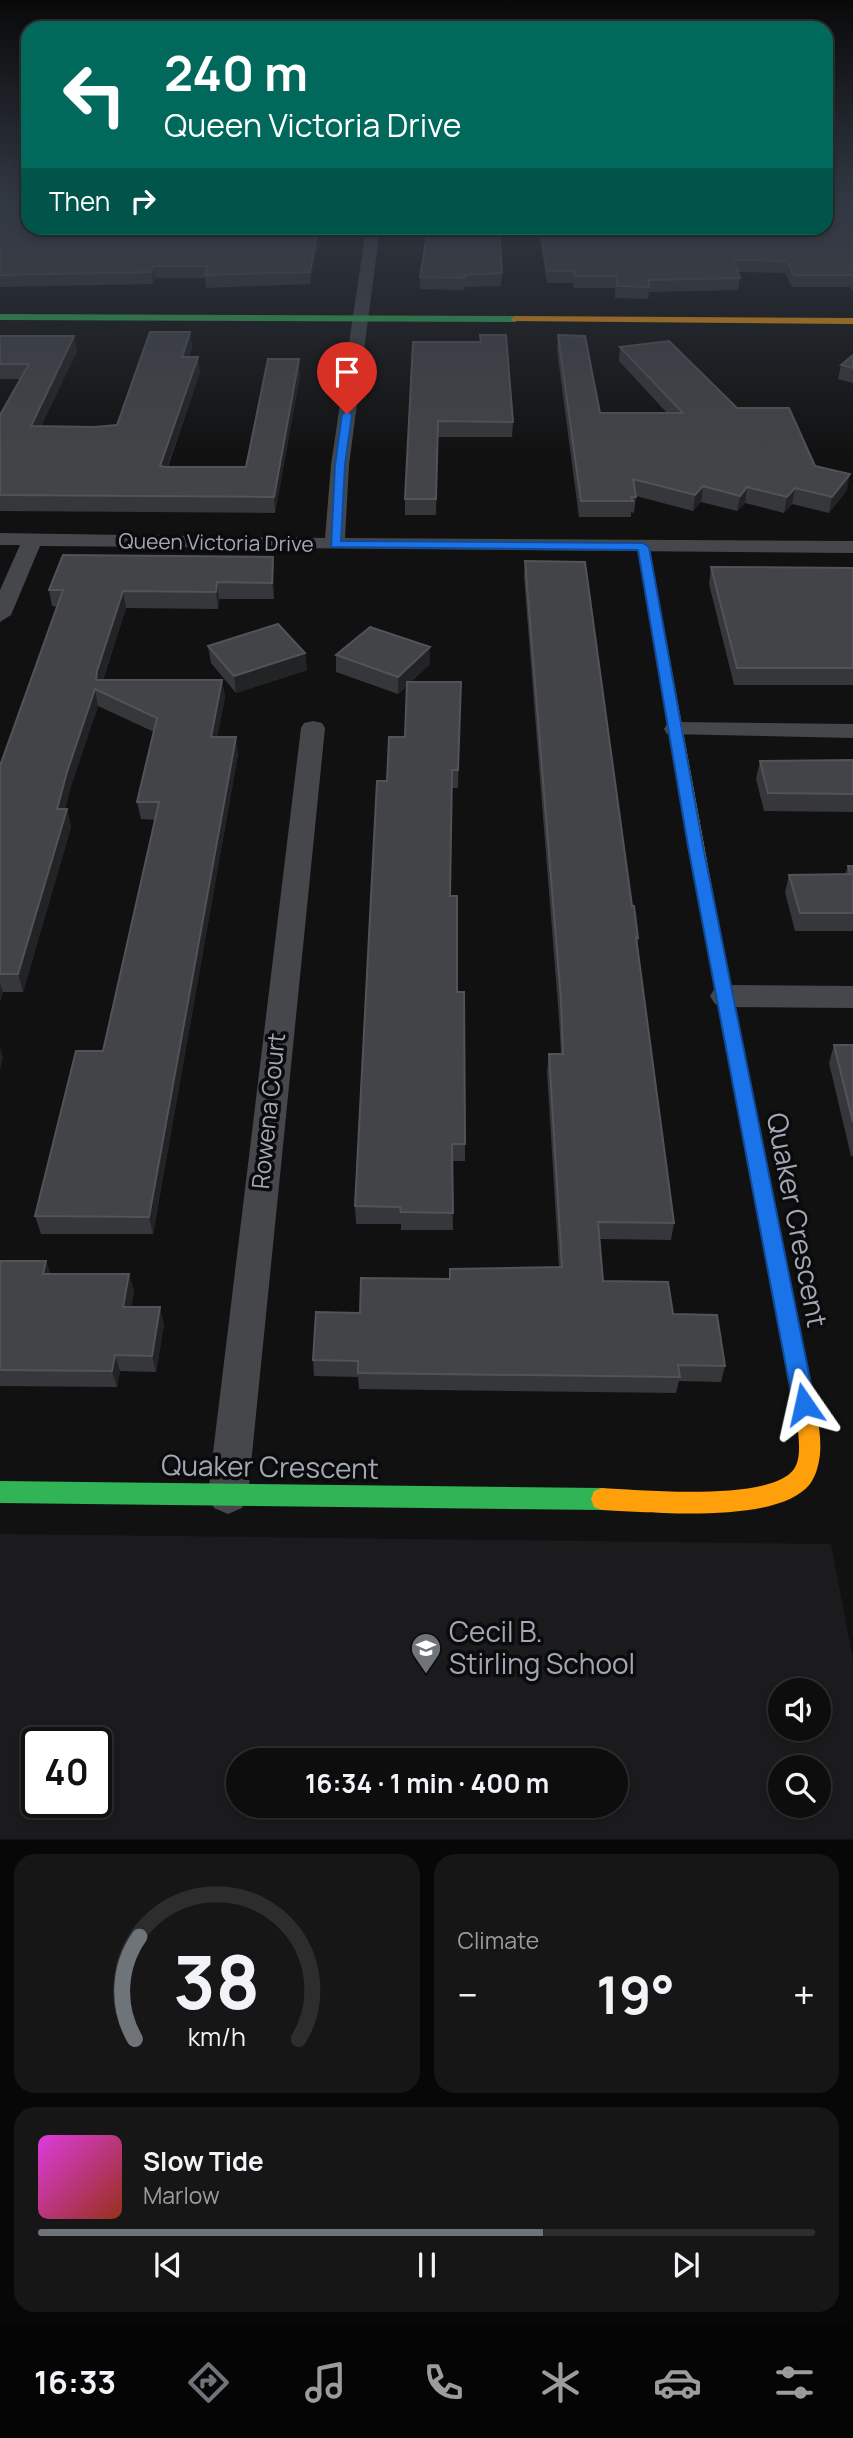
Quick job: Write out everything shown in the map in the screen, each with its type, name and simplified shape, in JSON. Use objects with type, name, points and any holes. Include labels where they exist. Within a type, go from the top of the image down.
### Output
[{"type":"street","points":[[335,544],[340,465],[365,285]]},
{"type":"street","points":[[0,317],[853,321]]},
{"type":"street","name":"Queen Victoria Drive","points":[[0,539],[853,547]]},
{"type":"street","points":[[0,615],[32,540]]},
{"type":"street","name":"Quaker Crescent","points":[[0,1492],[729,1501],[767,1499],[788,1491],[806,1471],[812,1453],[643,547]]},
{"type":"street","name":"Rowena Court","points":[[228,1494],[313,728]]},
{"type":"street","points":[[676,729],[853,731]]},
{"type":"street","points":[[725,996],[853,997]]},
{"type":"shaded area","name":"Cecil B. Stirling School","points":[[0,1534],[831,1544],[853,1659],[853,1839],[0,1839]]},
{"type":"building","points":[[617,285],[649,285],[649,287]]},
{"type":"building","points":[[150,332],[190,332],[182,357],[198,357],[160,466],[165,467],[246,467],[268,359],[299,359],[274,497],[0,495],[0,415],[29,364],[0,364],[0,336],[74,336],[31,426],[94,427],[117,425]]},
{"type":"building","points":[[480,335],[506,335],[513,422],[438,421],[436,499],[405,499],[413,342],[481,342]]},
{"type":"building","points":[[558,335],[585,336],[600,413],[683,413],[620,347],[669,341],[737,408],[789,408],[815,466],[850,474],[832,497],[795,488],[787,497],[747,487],[740,496],[703,486],[695,495],[633,479],[636,497],[631,497],[633,501],[581,501]]},
{"type":"building","points":[[853,355],[853,368],[841,365]]},
{"type":"building","points":[[63,555],[273,557],[272,583],[217,582],[216,592],[123,591],[97,671],[96,680],[222,680],[211,737],[236,737],[149,1217],[35,1216],[76,1051],[103,1051],[159,802],[137,802],[157,718],[95,689],[57,809],[67,809],[18,974],[0,974],[0,766],[63,590],[49,590]]},
{"type":"building","points":[[525,561],[585,562],[634,906],[674,1223],[598,1222],[603,1281],[668,1282],[673,1314],[717,1315],[725,1366],[678,1365],[680,1377],[358,1373],[358,1361],[313,1360],[316,1312],[360,1313],[361,1278],[450,1279],[450,1269],[562,1267],[549,1054],[563,1054],[561,1000]]},
{"type":"building","points":[[711,567],[853,568],[853,668],[737,668]]},
{"type":"building","points":[[278,624],[305,653],[234,676],[208,646]]},
{"type":"building","points":[[370,627],[430,647],[398,677],[336,655]]},
{"type":"building","points":[[407,682],[461,682],[458,770],[452,770],[450,896],[457,896],[457,992],[464,992],[465,1144],[452,1144],[453,1213],[401,1212],[400,1207],[355,1206],[377,781],[387,781],[389,737],[405,737]]},
{"type":"building","points":[[853,760],[853,794],[768,793],[760,761]]},
{"type":"building","points":[[848,866],[853,866],[853,913],[800,913],[789,875],[850,874]]},
{"type":"building","points":[[834,1045],[853,1045],[853,1122]]},
{"type":"building","points":[[0,1261],[46,1261],[43,1274],[129,1274],[123,1307],[160,1307],[152,1356],[115,1355],[112,1371],[0,1370]]},
{"type":"traffic: fast","points":[[0,317],[515,319]]},
{"type":"traffic: fast","points":[[0,1492],[602,1499]]},
{"type":"traffic: slow","points":[[515,319],[853,321]]},
{"type":"traffic: slow","points":[[643,547],[725,1002]]},
{"type":"traffic: slow","points":[[602,1499],[677,1502],[738,1500],[787,1489],[801,1478],[808,1461],[809,1431],[779,1275]]},
{"type":"traffic: jam","points":[[725,1002],[779,1275]]},
{"type":"place","name":"Cecil B. Stirling School","points":[[426,1675]]},
{"type":"route","points":[[347,414],[340,465],[335,544],[643,547],[695,846],[804,1404]]}]
